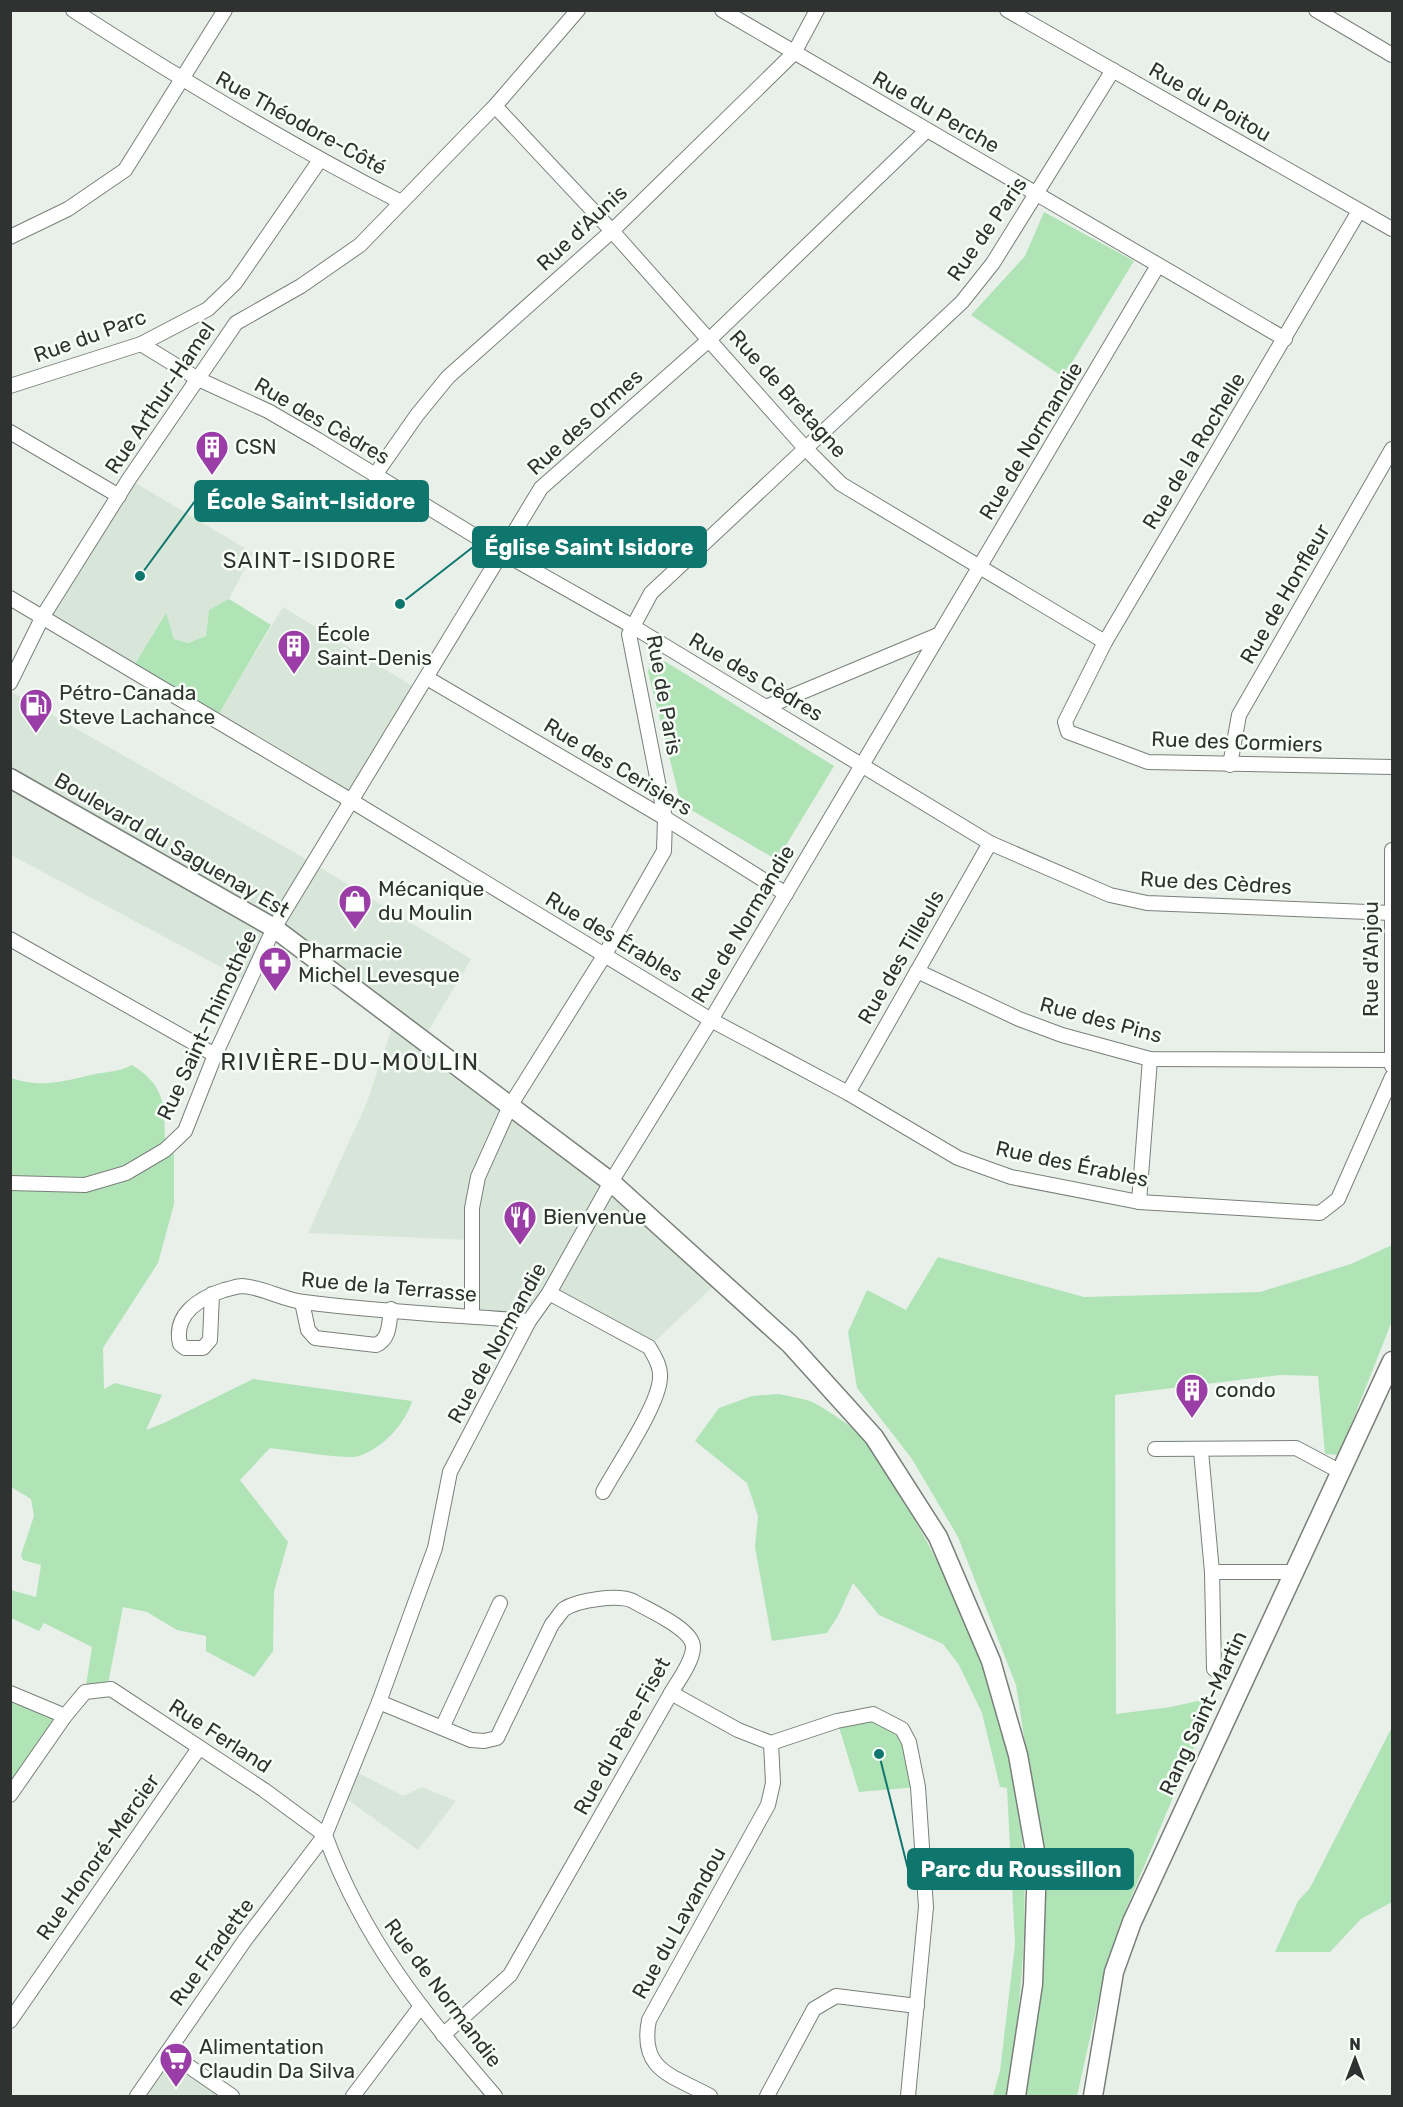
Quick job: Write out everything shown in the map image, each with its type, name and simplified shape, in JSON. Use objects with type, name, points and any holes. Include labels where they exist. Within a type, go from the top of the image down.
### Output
[{"type":"main road","name":"Boulevard du Saguenay Est","points":[[10,778],[274,928],[611,1182],[790,1344],[874,1437],[938,1538],[991,1661],[1018,1755],[1037,1862],[1033,1984],[1016,2097]]},
{"type":"main road","name":"Rang Saint-Martin","points":[[1093,2097],[1114,1972],[1132,1922],[1339,1471],[1392,1361]]},
{"type":"street","name":"Rue Théodore-Côté","points":[[73,10],[182,80],[320,160],[401,202]]},
{"type":"street","points":[[10,237],[68,209],[125,170],[225,10]]},
{"type":"street","name":"Rue Arthur-Hamel","points":[[10,683],[43,616],[119,496],[236,323],[301,286],[360,244],[495,106],[578,10]]},
{"type":"street","name":"Rue du Perche","points":[[722,10],[1157,267],[1285,339]]},
{"type":"street","name":"Rue d'Aunis","points":[[375,476],[417,415],[448,377],[612,231],[794,53],[817,10]]},
{"type":"street","name":"Rue du Poitou","points":[[1007,10],[1392,229]]},
{"type":"street","points":[[1316,10],[1392,55]]},
{"type":"street","name":"Rue de Paris","points":[[472,1316],[472,1208],[478,1177],[510,1106],[604,956],[664,851],[665,818],[629,634],[632,626],[651,593],[962,302],[993,263],[1113,70]]},
{"type":"street","name":"Rue de Bretagne","points":[[495,106],[710,339],[805,448],[841,484],[979,569],[1105,642]]},
{"type":"street","name":"Rue des Ormes","points":[[274,928],[541,488],[710,339],[926,132]]},
{"type":"street","name":"Rue du Parc","points":[[10,386],[141,344],[208,309],[235,283],[320,160]]},
{"type":"street","name":"Rue de la Rochelle","points":[[1069,714],[1105,642],[1359,211]]},
{"type":"street","name":"Rue de Normandie","points":[[495,2097],[443,2035],[365,1925],[340,1875],[325,1835],[379,1702],[435,1548],[450,1472],[529,1321],[549,1293],[611,1182],[711,1020],[1157,267]]},
{"type":"street","name":"Rue des Cèdres","points":[[141,344],[198,379],[268,411],[503,554],[632,626],[990,843],[1110,895],[1147,903],[1392,913]]},
{"type":"street","points":[[10,432],[119,496]]},
{"type":"street","name":"Rue de Honfleur","points":[[1230,765],[1239,715],[1392,449]]},
{"type":"street","name":"Rue des Érables","points":[[10,598],[350,800],[711,1020],[848,1093],[958,1158],[1011,1177],[1139,1203],[1320,1213],[1338,1199],[1392,1077]]},
{"type":"street","points":[[766,707],[938,635]]},
{"type":"street","name":"Rue des Cerisiers","points":[[427,678],[665,818],[786,894]]},
{"type":"street","name":"Rue des Cormiers","points":[[1069,714],[1065,722],[1068,732],[1148,762],[1392,767]]},
{"type":"street","name":"Rue des Tilleuls","points":[[848,1093],[990,843]]},
{"type":"street","name":"Rue d'Anjou","points":[[1392,849],[1392,1068]]},
{"type":"street","name":"Rue Saint-Thimothée","points":[[10,1184],[85,1185],[126,1173],[165,1150],[185,1131],[215,1055],[274,928]]},
{"type":"street","points":[[10,939],[215,1055]]},
{"type":"street","name":"Rue des Pins","points":[[917,971],[1019,1019],[1062,1035],[1150,1059],[1392,1060]]},
{"type":"street","points":[[1139,1203],[1150,1059]]},
{"type":"street","name":"Rue de la Terrasse","points":[[212,1294],[241,1286],[302,1302],[529,1321]]},
{"type":"street","points":[[549,1293],[650,1347],[657,1360],[660,1377],[656,1396],[603,1492]]},
{"type":"street","points":[[302,1302],[308,1330],[315,1338],[376,1345],[383,1342],[388,1333],[391,1309]]},
{"type":"street","points":[[1155,1449],[1201,1451],[1296,1448],[1339,1471]]},
{"type":"street","points":[[1201,1451],[1212,1572],[1214,1669]]},
{"type":"street","points":[[1212,1572],[1293,1572]]},
{"type":"street","name":"Rue du Père-Fiset","points":[[379,1702],[471,1740],[484,1741],[496,1738],[552,1624],[564,1609],[606,1598],[625,1598],[687,1632],[693,1646],[691,1657],[671,1693],[510,1975],[443,2035]]},
{"type":"street","points":[[442,1728],[500,1603]]},
{"type":"street","name":"Rue Ferland","points":[[65,1716],[85,1692],[111,1689],[264,1790],[325,1835]]},
{"type":"street","points":[[10,1693],[65,1716],[10,1795]]},
{"type":"street","points":[[671,1693],[738,1730],[771,1743],[837,1721],[873,1714],[902,1730],[909,1742],[918,1787],[926,1907],[908,2097]]},
{"type":"street","name":"Rue du Lavandou","points":[[710,2097],[657,2066],[647,2052],[646,2035],[649,2020],[768,1805],[773,1783],[771,1743]]},
{"type":"street","name":"Rue Honoré-Mercier","points":[[10,2021],[199,1748]]},
{"type":"street","name":"Rue Fradette","points":[[137,2097],[245,1940],[325,1835]]},
{"type":"street","points":[[767,2097],[814,2009],[836,1996],[917,2006]]},
{"type":"street","points":[[353,2097],[422,2006]]},
{"type":"street","points":[[168,2052],[232,2097]]},
{"type":"shaded area","points":[[129,479],[253,553],[229,599],[209,610],[206,636],[188,643],[174,639],[166,614],[132,669],[43,616]]},
{"type":"shaded area","points":[[283,607],[419,690],[350,800],[216,719]]},
{"type":"shaded area","points":[[10,691],[313,863],[471,959],[423,1040],[720,1280],[649,1347],[549,1294],[529,1321],[472,1316],[471,1240],[308,1233],[367,1102],[395,1019],[275,929],[249,982],[11,855]]},
{"type":"shaded area","points":[[351,1769],[403,1796],[422,1787],[456,1801],[418,1850],[341,1795]]},
{"type":"shaded area","points":[[168,2052],[232,2096],[137,2096]]},
{"type":"green space","points":[[1044,212],[1134,261],[1063,377],[971,315],[1025,256]]},
{"type":"green space","points":[[229,599],[271,625],[216,719],[132,669],[166,613],[174,639],[188,643],[206,636],[209,610]]},
{"type":"green space","points":[[651,657],[666,662],[834,766],[777,860],[681,804],[648,672]]},
{"type":"green space","points":[[132,1065],[153,1082],[162,1101],[165,1150],[174,1154],[174,1204],[158,1263],[103,1348],[104,1389],[115,1383],[162,1395],[146,1430],[253,1379],[412,1401],[409,1410],[392,1434],[368,1452],[359,1456],[342,1457],[270,1448],[240,1480],[288,1542],[274,1591],[273,1651],[254,1677],[206,1651],[206,1636],[177,1630],[147,1612],[123,1607],[107,1689],[85,1692],[92,1647],[44,1623],[39,1631],[11,1618],[11,1590],[36,1597],[41,1565],[23,1560],[21,1555],[34,1516],[31,1499],[11,1487],[11,1078],[32,1083],[51,1083],[116,1071]]},
{"type":"green space","points":[[1392,1245],[1392,1321],[1339,1455],[1325,1454],[1318,1376],[1281,1375],[1115,1395],[1116,1714],[1171,1707],[1215,1697],[1127,1907],[1107,1962],[1077,2096],[1022,2096],[1040,1840],[1016,1685],[958,1537],[912,1459],[857,1388],[848,1332],[867,1290],[906,1310],[938,1257],[1084,1297],[1260,1292],[1351,1264]]},
{"type":"green space","points":[[779,1394],[810,1401],[822,1407],[859,1433],[871,1447],[917,1523],[940,1567],[980,1660],[996,1709],[1009,1757],[1018,1805],[1024,1883],[1022,1975],[1006,2096],[993,2096],[1000,2071],[1015,1944],[1007,1788],[1000,1787],[982,1713],[959,1665],[943,1644],[879,1615],[853,1583],[838,1616],[827,1633],[772,1641],[755,1547],[758,1516],[747,1483],[695,1441],[719,1408],[752,1396]]},
{"type":"green space","points":[[10,1693],[65,1716],[11,1795]]},
{"type":"green space","points":[[873,1714],[902,1729],[918,1787],[859,1792],[837,1721]]},
{"type":"green space","points":[[1392,1727],[1392,1902],[1361,1919],[1330,1952],[1275,1952],[1298,1901],[1310,1888]]},
{"type":"place","name":"CSN","points":[[212,476]]},
{"type":"place","name":"École Saint-Isidore","points":[[140,576]]},
{"type":"place","name":"Église Saint Isidore","points":[[400,604]]},
{"type":"place","name":"École Saint-Denis","points":[[294,675]]},
{"type":"place","name":"Pétro-Canada Steve Lachance","points":[[36,734]]},
{"type":"place","name":"Mécanique du Moulin","points":[[355,930]]},
{"type":"place","name":"Pharmacie Michel Levesque","points":[[275,992]]},
{"type":"place","name":"Bienvenue","points":[[520,1246]]},
{"type":"place","name":"condo","points":[[1192,1419]]},
{"type":"place","name":"Parc du Roussillon","points":[[879,1754]]},
{"type":"place","name":"Alimentation Claudin Da Silva","points":[[176,2088]]},
{"type":"district","name":"SAINT-ISIDORE","points":[[310,560]]},
{"type":"district","name":"RIVIÈRE-DU-MOULIN","points":[[350,1062]]}]
